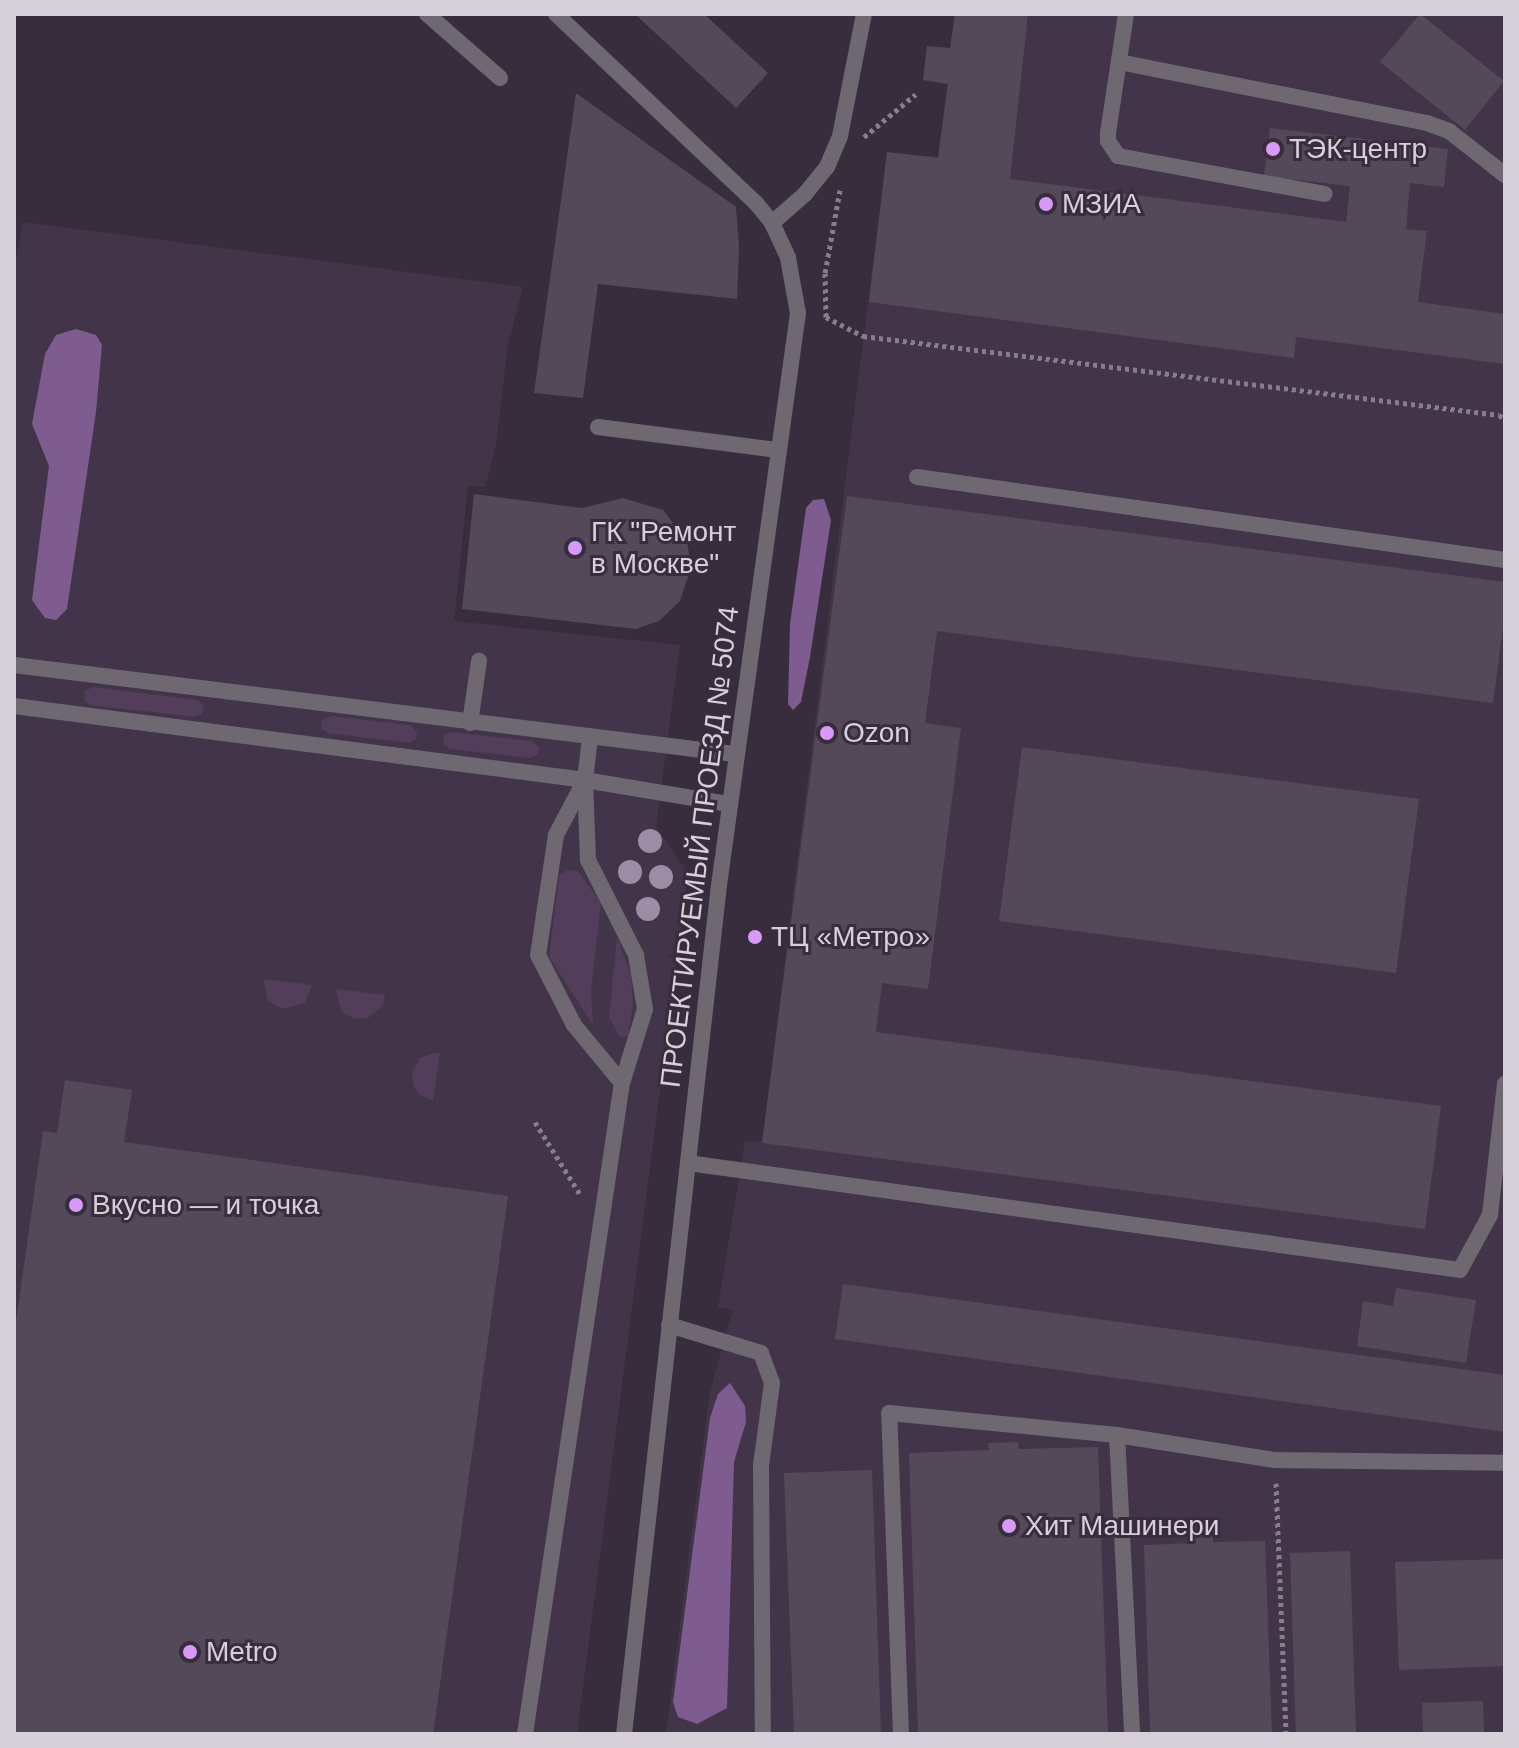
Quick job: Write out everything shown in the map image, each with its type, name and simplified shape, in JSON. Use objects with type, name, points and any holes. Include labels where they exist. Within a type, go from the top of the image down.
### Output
[{"type":"street","points":[[427,14],[500,78]]},
{"type":"street","name":"ПРОЕКТИРУЕМЫЙ ПРОЕЗД № 5074","points":[[556,14],[756,203],[772,223],[792,270],[798,313],[735,754],[624,1734]]},
{"type":"street","points":[[772,223],[805,194],[827,167],[840,136],[864,14]]},
{"type":"street","points":[[1126,14],[1108,133],[1108,141],[1118,156],[1325,194]]},
{"type":"street","points":[[1119,62],[1427,123],[1449,131],[1505,175]]},
{"type":"street","points":[[598,427],[778,450]]},
{"type":"street","points":[[917,477],[1505,560]]},
{"type":"street","points":[[470,723],[479,661]]},
{"type":"street","points":[[14,665],[735,754]]},
{"type":"street","points":[[14,706],[585,780],[729,804]]},
{"type":"street","points":[[525,1734],[622,1083],[645,1009],[636,955],[588,860],[585,780],[590,738]]},
{"type":"street","points":[[585,780],[556,835],[538,955],[574,1025],[622,1083]]},
{"type":"street","points":[[688,1163],[1460,1270],[1490,1215],[1505,1084]]},
{"type":"street","points":[[669,1325],[761,1353],[772,1383],[761,1465],[763,1734]]},
{"type":"street","points":[[901,1734],[889,1413],[1117,1435],[1275,1460],[1505,1463]]},
{"type":"street","points":[[1117,1435],[1132,1734]]},
{"type":"path","points":[[859,142],[916,94]]},
{"type":"path","points":[[842,181],[825,273],[826,317],[863,336],[1484,413],[1505,419]]},
{"type":"path","points":[[535,1122],[546,1144],[600,1223]]},
{"type":"path","points":[[1275,1460],[1286,1734]]},
{"type":"shaded area","points":[[955,14],[1505,14],[1505,1734],[666,1734],[710,1391],[733,1310],[718,1307],[745,1141],[762,1142],[887,152],[938,157],[947,84],[923,80],[927,46],[950,48]]},
{"type":"shaded area","points":[[23,222],[523,287],[508,344],[496,445],[485,487],[468,486],[454,621],[680,645],[656,827],[688,873],[577,1734],[14,1734],[14,269]]},
{"type":"shaded area","points":[[76,329],[96,335],[102,345],[96,412],[67,609],[56,620],[45,618],[32,600],[49,466],[32,424],[45,354],[56,335]]},
{"type":"shaded area","points":[[824,499],[831,520],[801,702],[793,710],[788,704],[790,624],[806,508],[813,500]]},
{"type":"shaded area","points":[[93,687],[197,700],[204,706],[202,713],[195,717],[90,705],[84,699],[85,691]]},
{"type":"shaded area","points":[[330,716],[410,725],[417,732],[416,739],[409,743],[328,733],[321,728],[322,720]]},
{"type":"shaded area","points":[[452,732],[532,741],[539,747],[538,754],[530,758],[450,749],[443,744],[444,735]]},
{"type":"shaded area","points":[[568,870],[578,871],[601,903],[591,992],[593,1025],[549,957],[559,875]]},
{"type":"shaded area","points":[[617,937],[631,975],[633,1004],[628,1036],[621,1038],[609,1018]]},
{"type":"shaded area","points":[[263,979],[312,985],[305,1003],[282,1009],[268,1001]]},
{"type":"shaded area","points":[[336,989],[385,995],[383,1006],[368,1018],[355,1019],[341,1011]]},
{"type":"shaded area","points":[[440,1053],[433,1101],[419,1094],[413,1085],[412,1072],[420,1058]]},
{"type":"shaded area","points":[[730,1383],[745,1406],[746,1422],[734,1462],[727,1708],[697,1724],[678,1717],[673,1702],[710,1418],[718,1394]]},
{"type":"building","points":[[635,14],[704,14],[768,73],[736,108]]},
{"type":"building","name":"МЗИА","points":[[955,14],[1028,14],[1010,179],[1346,222],[1350,186],[1264,176],[1270,128],[1448,149],[1444,187],[1410,183],[1406,229],[1427,231],[1418,302],[1505,314],[1505,364],[1296,337],[1294,358],[869,302],[887,152],[938,158],[948,84],[923,80],[927,46],[950,48]]},
{"type":"building","points":[[1420,14],[1504,81],[1465,130],[1380,62]]},
{"type":"building","points":[[576,93],[736,207],[739,247],[737,299],[598,284],[583,398],[534,393]]},
{"type":"building","points":[[474,494],[582,508],[623,498],[663,510],[687,541],[691,568],[680,601],[659,621],[636,629],[462,609]]},
{"type":"building","points":[[847,496],[1505,582],[1505,612],[1493,703],[937,631],[925,723],[961,728],[928,989],[882,983],[876,1032],[1441,1106],[1425,1229],[762,1143]]},
{"type":"building","points":[[1022,747],[1419,799],[1396,973],[999,921]]},
{"type":"building","points":[[65,1080],[132,1090],[124,1142],[508,1196],[433,1734],[14,1734],[14,1336],[43,1131],[57,1133]]},
{"type":"building","points":[[843,1284],[1505,1375],[1505,1432],[835,1339]]},
{"type":"building","points":[[1396,1288],[1476,1300],[1466,1363],[1357,1346],[1363,1301],[1393,1306]]},
{"type":"building","points":[[1018,1442],[1019,1449],[1098,1447],[1108,1734],[918,1734],[909,1453],[989,1450],[988,1443]]},
{"type":"building","points":[[872,1470],[881,1734],[794,1734],[784,1473]]},
{"type":"building","points":[[1213,1535],[1213,1542],[1265,1541],[1272,1734],[1150,1734],[1144,1545],[1195,1543],[1194,1536]]},
{"type":"building","points":[[1350,1551],[1356,1734],[1296,1734],[1290,1553]]},
{"type":"building","points":[[1505,1559],[1505,1666],[1399,1670],[1395,1562]]},
{"type":"building","points":[[1483,1701],[1484,1734],[1423,1734],[1422,1703]]},
{"type":"place","name":"ТЭК-центр","points":[[1273,149]]},
{"type":"place","name":"МЗИА","points":[[1046,204]]},
{"type":"place","name":"ГК \"Ремонт в Москве\"","points":[[575,548]]},
{"type":"place","name":"Ozon","points":[[827,733]]},
{"type":"place","name":"ТЦ «Метро»","points":[[755,937]]},
{"type":"place","name":"Вкусно — и точка","points":[[76,1205]]},
{"type":"place","name":"Хит Машинери","points":[[1009,1526]]},
{"type":"place","name":"Metro","points":[[190,1652]]}]
